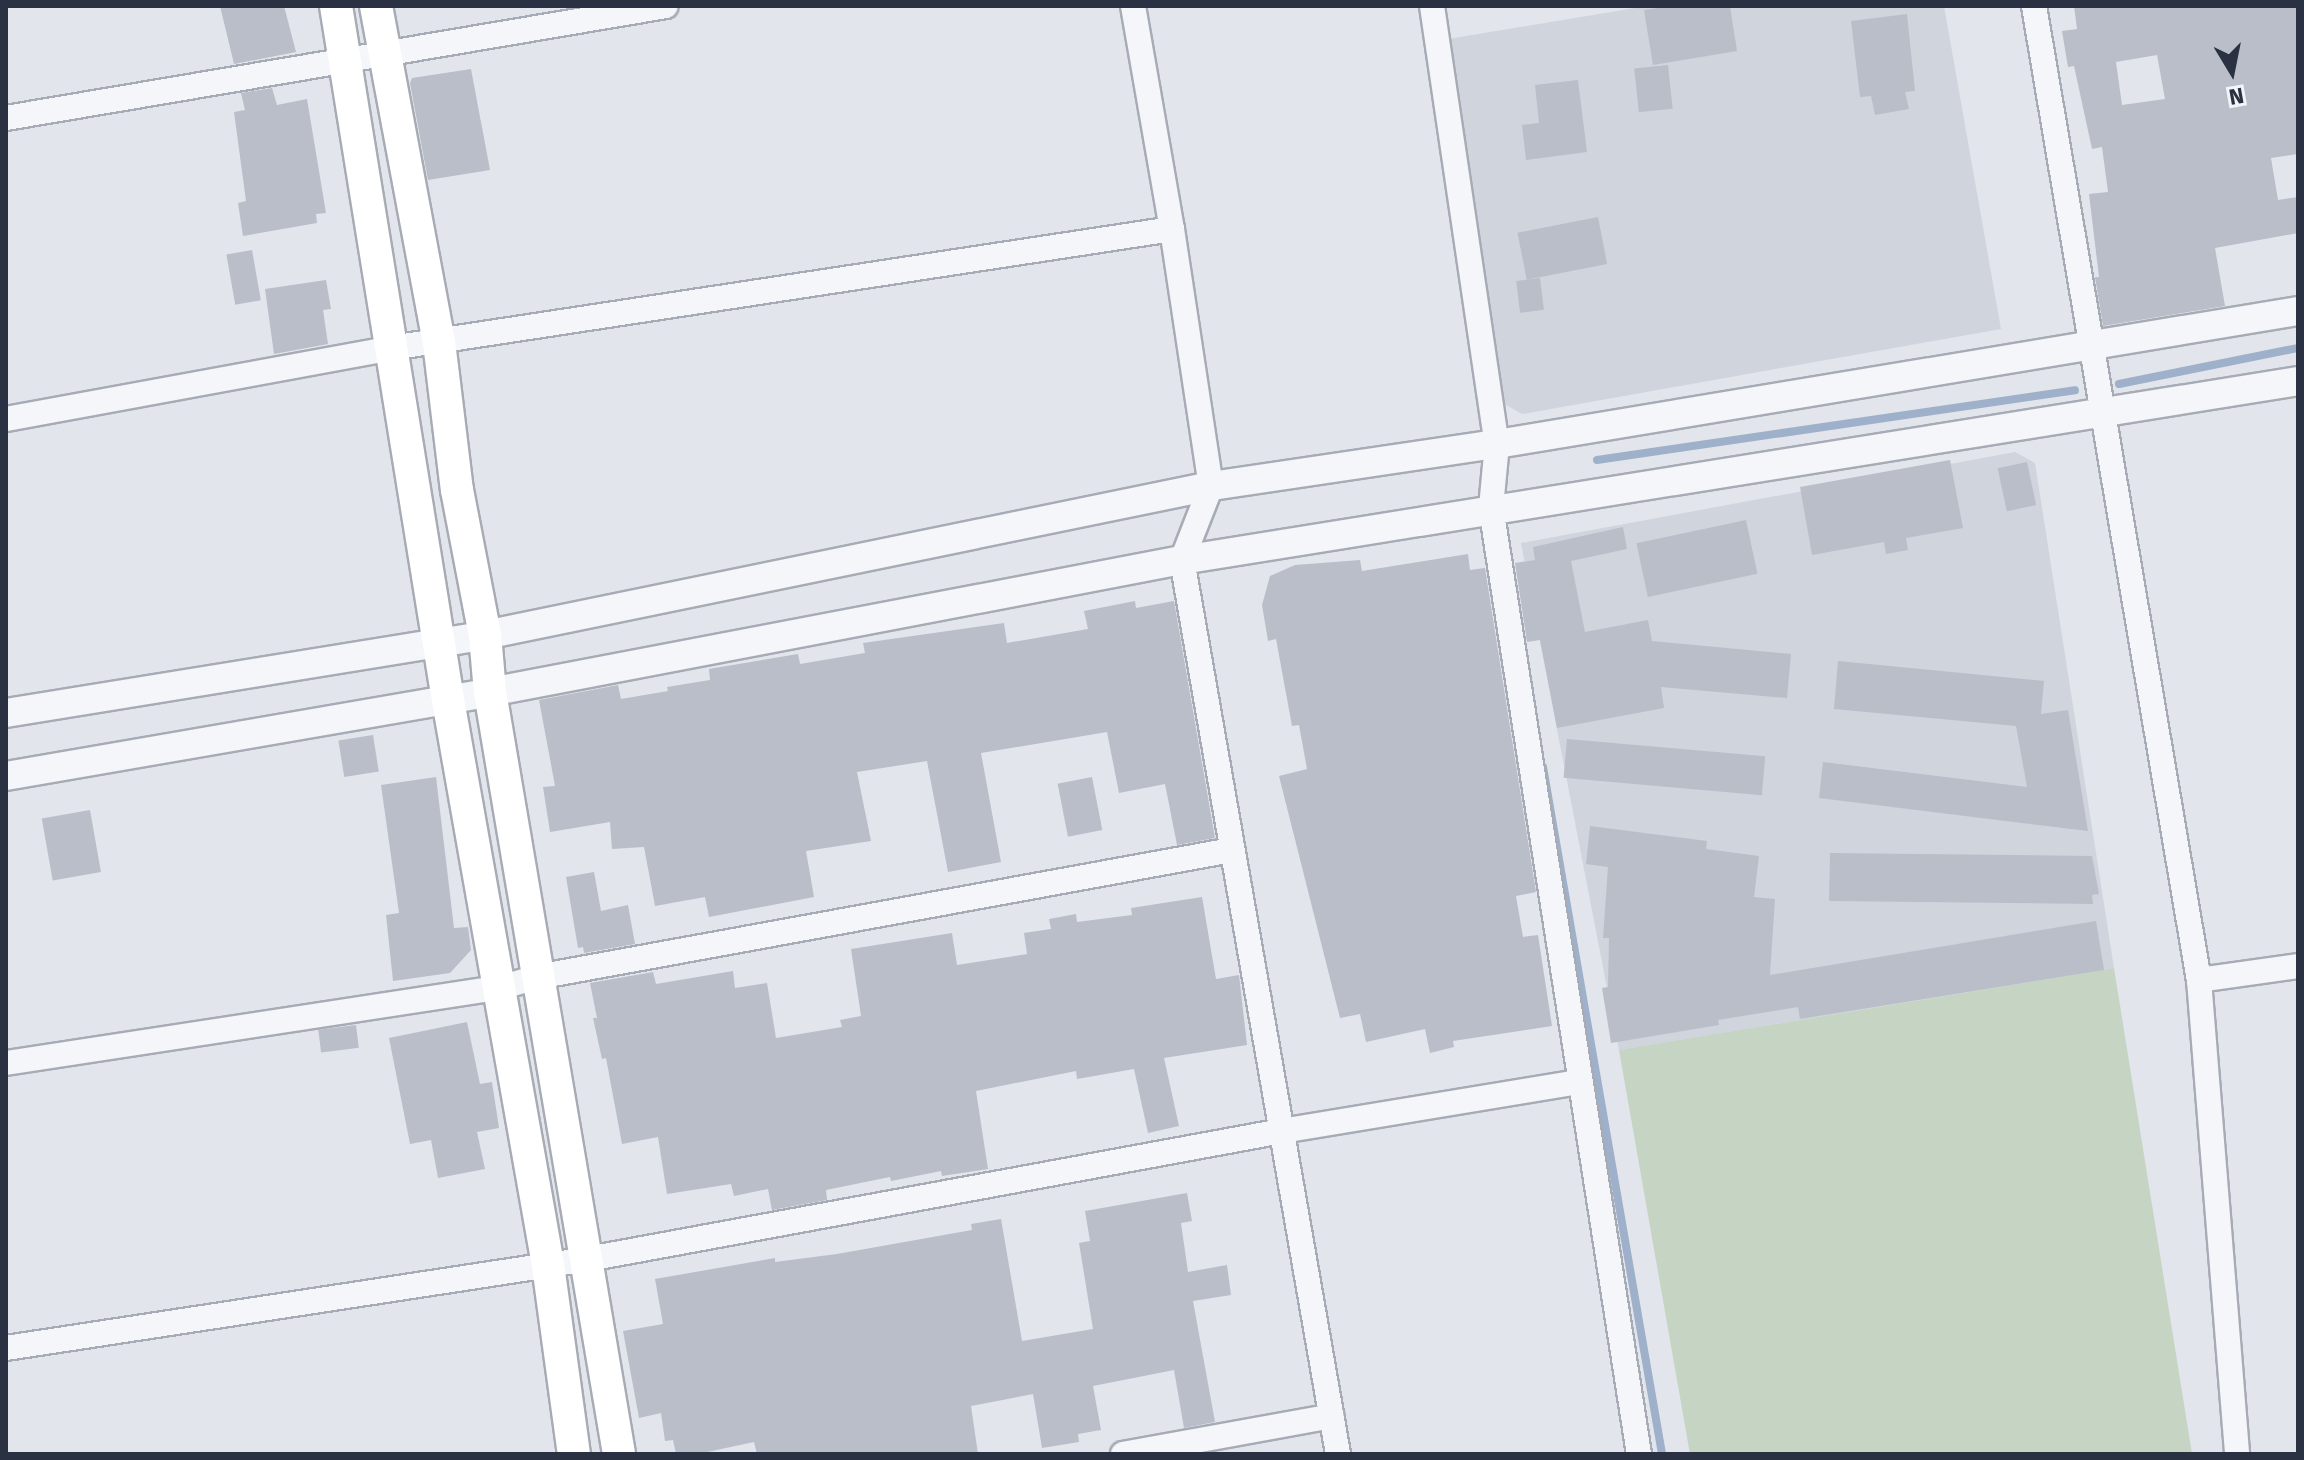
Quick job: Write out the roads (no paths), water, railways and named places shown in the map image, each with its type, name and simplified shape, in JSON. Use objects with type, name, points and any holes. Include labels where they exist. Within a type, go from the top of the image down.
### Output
[{"type":"main road","points":[[336,6],[448,700],[548,1265],[574,1454]]},
{"type":"main road","points":[[376,6],[439,342],[457,490],[485,635],[490,692],[619,1454]]},
{"type":"street","points":[[6,118],[666,6]]},
{"type":"street","points":[[1133,6],[1172,229],[1211,486],[1182,560],[1338,1454]]},
{"type":"street","points":[[1432,6],[1497,444],[1491,508],[1578,1082],[1639,1454]]},
{"type":"street","points":[[2034,6],[2089,346],[2199,980],[2237,1454]]},
{"type":"street","points":[[6,419],[391,348],[1172,229]]},
{"type":"street","points":[[6,713],[438,640],[485,635],[1211,486],[1497,444],[2298,311]]},
{"type":"street","points":[[6,776],[448,700],[1182,560],[1491,508],[2298,381]]},
{"type":"street","points":[[6,1063],[499,988],[537,977],[1232,850]]},
{"type":"street","points":[[2199,980],[2298,966]]},
{"type":"street","points":[[6,1348],[588,1259],[1282,1131],[1578,1082]]},
{"type":"street","points":[[1123,1454],[1332,1416]]},
{"type":"waterway","points":[[2119,384],[2298,348]]},
{"type":"waterway","points":[[1597,460],[2075,390]]},
{"type":"waterway","points":[[1543,767],[1662,1454]]}]
